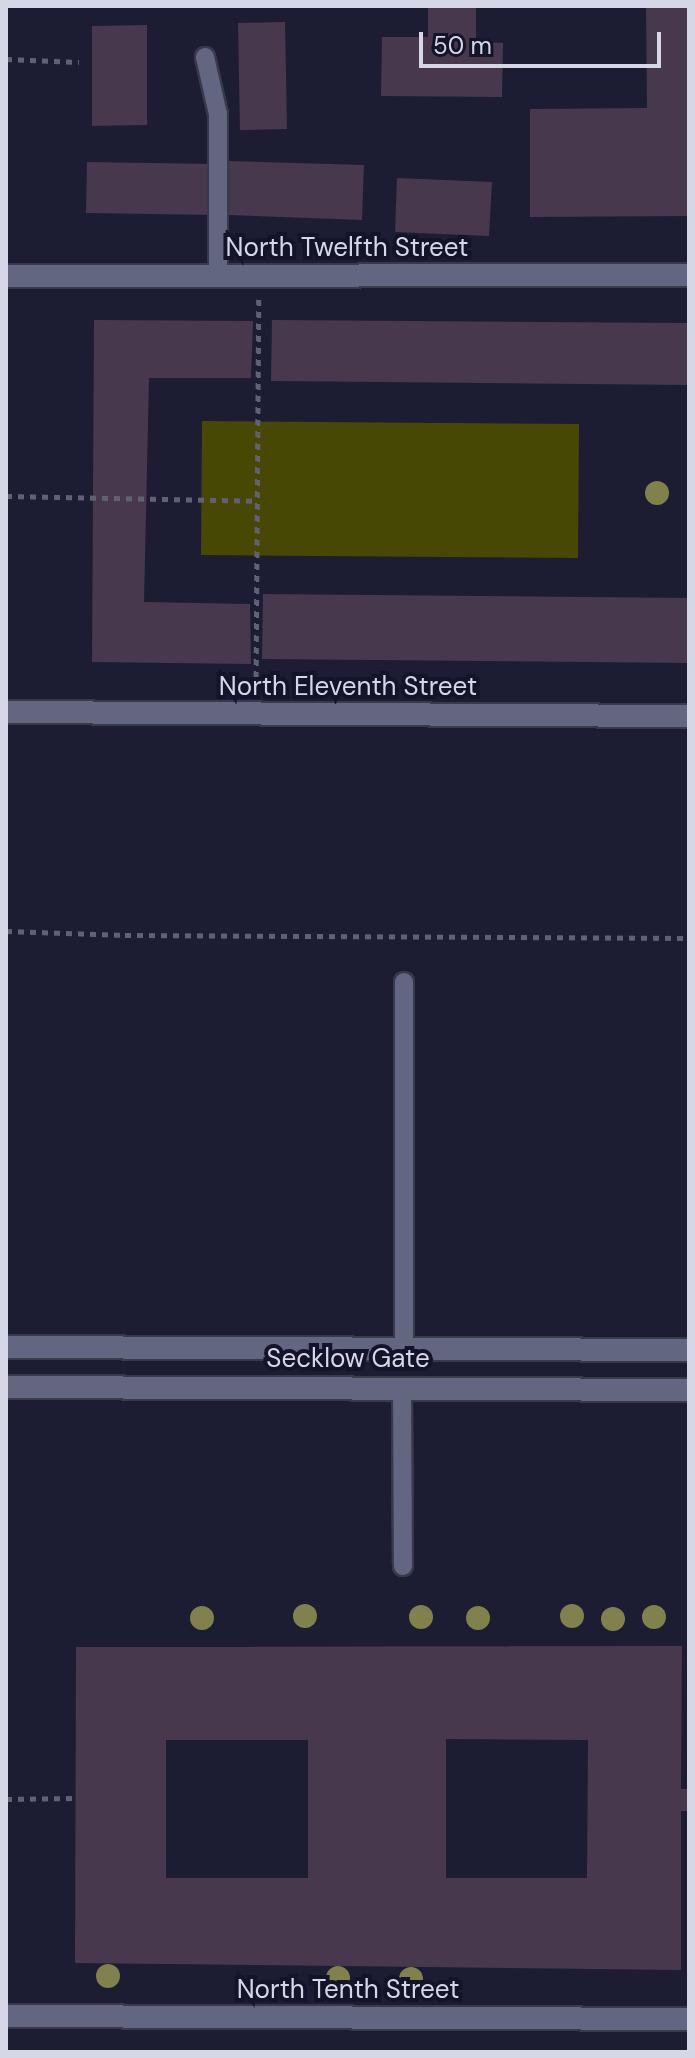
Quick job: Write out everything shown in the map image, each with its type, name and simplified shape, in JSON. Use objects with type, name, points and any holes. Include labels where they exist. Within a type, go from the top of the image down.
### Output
[{"type":"street","name":"North Twelfth Street","points":[[6,276],[689,275]]},
{"type":"street","name":"North Eleventh Street","points":[[6,712],[689,716]]},
{"type":"street","name":"Secklow Gate","points":[[6,1347],[689,1350]]},
{"type":"street","name":"Secklow Gate","points":[[6,1387],[689,1390]]},
{"type":"street","name":"North Tenth Street","points":[[6,2016],[689,2019]]},
{"type":"lane","points":[[205,57],[218,114],[218,276]]},
{"type":"lane","points":[[404,982],[404,1348]]},
{"type":"lane","points":[[402,1387],[403,1566]]},
{"type":"path","points":[[6,59],[79,62]]},
{"type":"path","points":[[255,714],[259,276]]},
{"type":"path","points":[[6,496],[258,501]]},
{"type":"path","points":[[6,931],[141,936],[689,938]]},
{"type":"path","points":[[6,1799],[75,1798]]},
{"type":"shaded area","points":[[202,421],[579,424],[578,558],[201,555]]},
{"type":"building","points":[[428,6],[476,6],[476,42],[503,43],[502,97],[381,96],[382,37],[428,37]]},
{"type":"building","points":[[646,6],[689,6],[689,216],[530,217],[530,109],[647,108]]},
{"type":"building","points":[[285,22],[287,129],[240,130],[238,23]]},
{"type":"building","points":[[147,25],[147,125],[92,126],[92,26]]},
{"type":"building","points":[[229,161],[364,165],[362,220],[227,215]]},
{"type":"building","points":[[87,162],[215,164],[214,215],[86,213]]},
{"type":"building","points":[[397,178],[492,182],[489,236],[395,232]]},
{"type":"building","points":[[94,320],[253,321],[251,378],[149,378],[144,602],[250,604],[251,664],[92,662]]},
{"type":"building","points":[[272,320],[689,323],[689,385],[271,381]]},
{"type":"building","points":[[263,594],[689,598],[689,663],[262,659]]},
{"type":"building","points":[[682,1646],[681,1789],[689,1789],[689,1811],[681,1811],[681,1970],[75,1963],[76,1647]],"holes":[[[446,1739],[588,1740],[587,1878],[446,1878]],[[166,1740],[308,1740],[308,1878],[166,1878]]]}]
